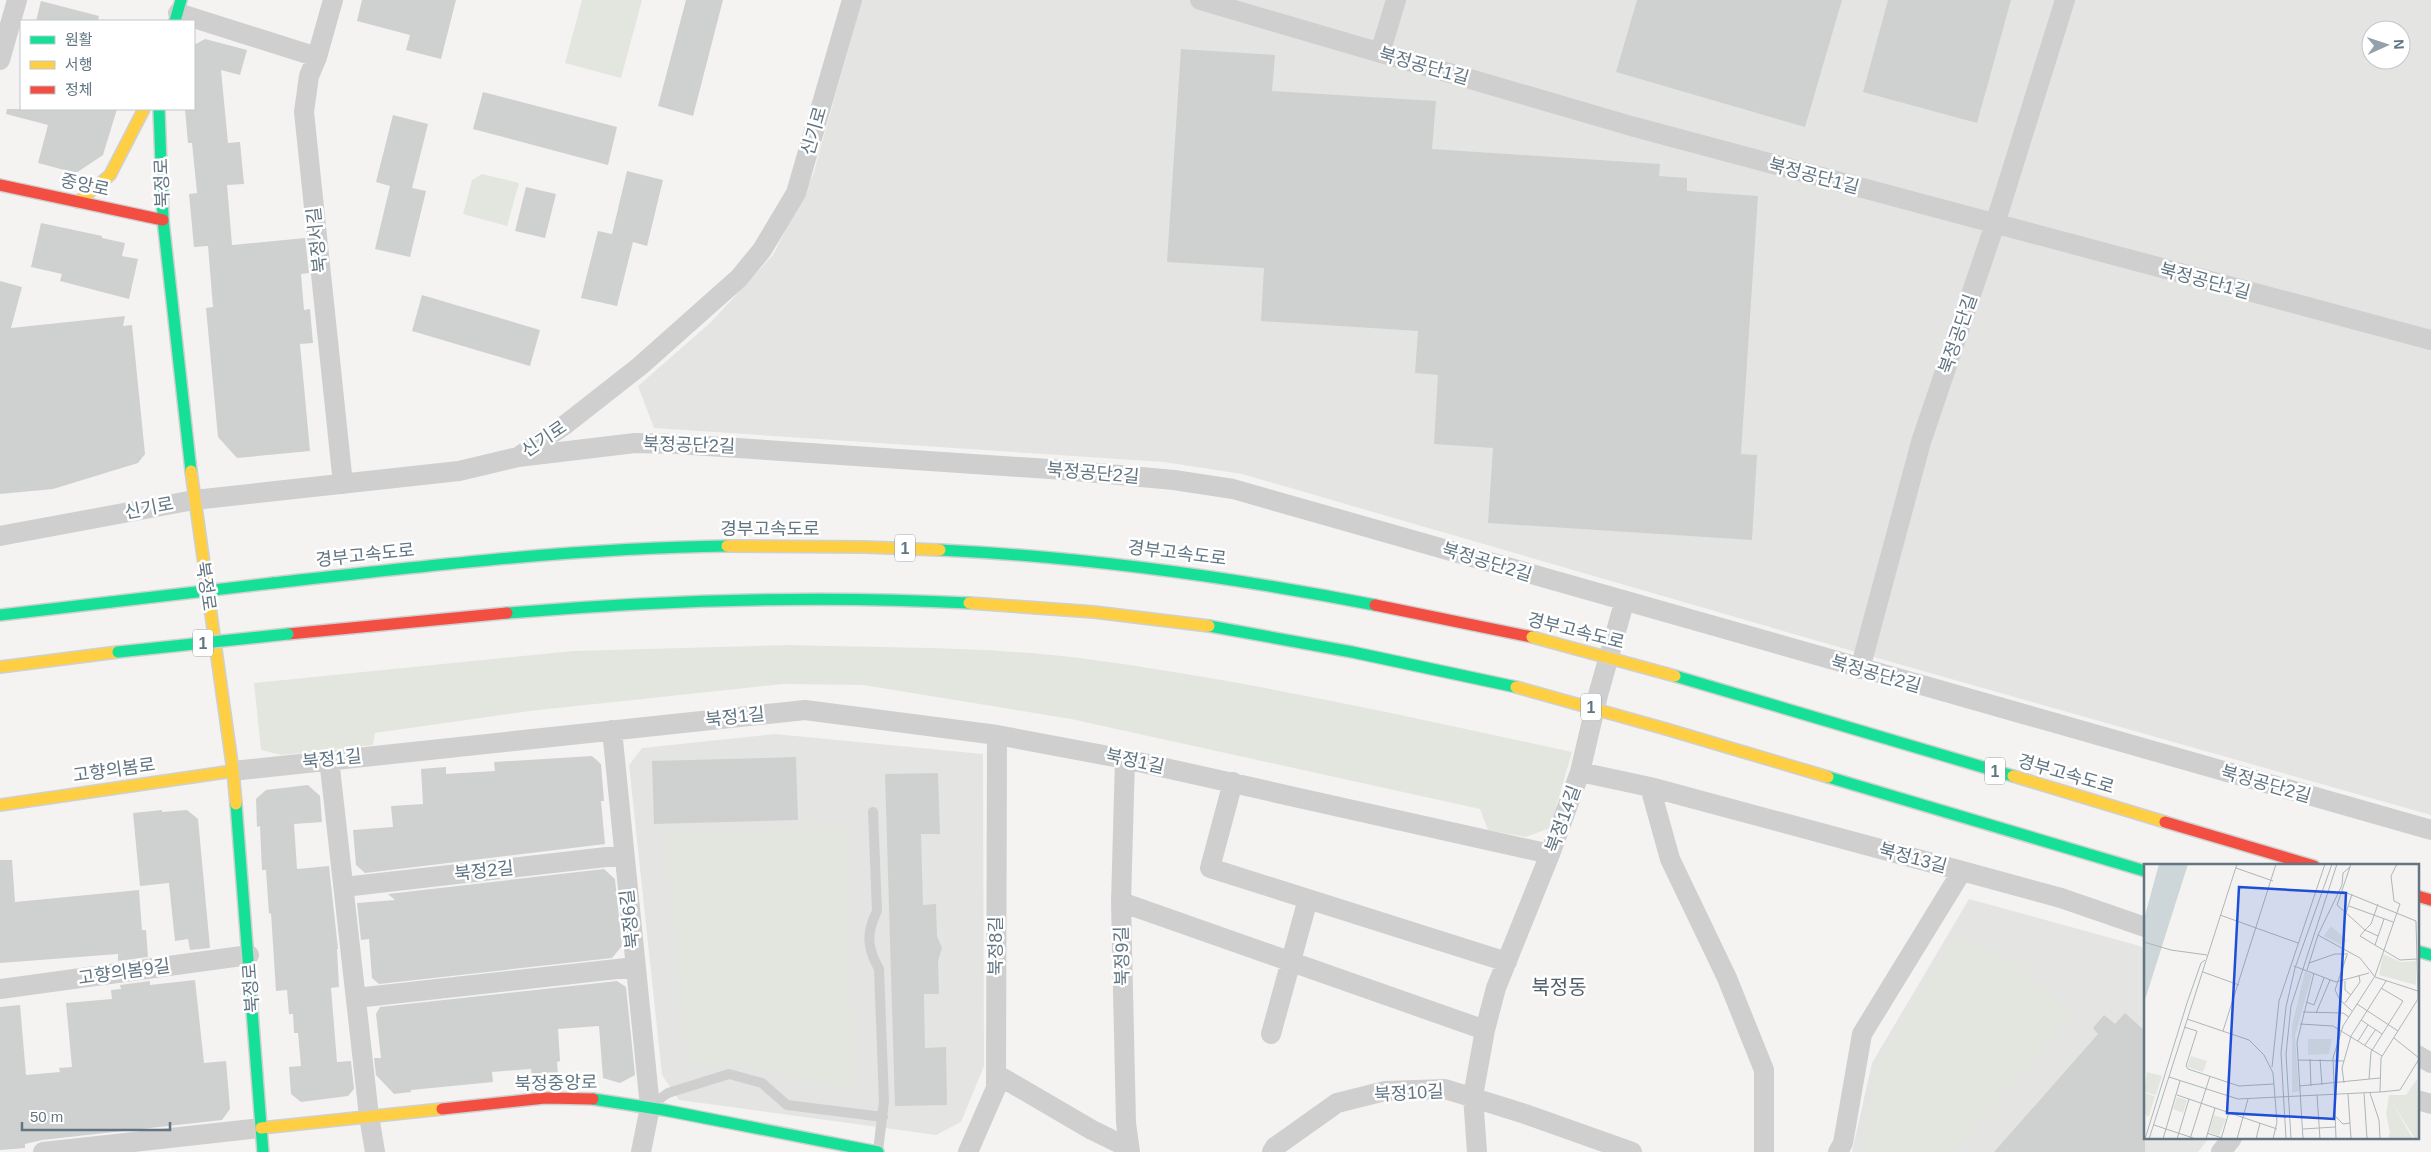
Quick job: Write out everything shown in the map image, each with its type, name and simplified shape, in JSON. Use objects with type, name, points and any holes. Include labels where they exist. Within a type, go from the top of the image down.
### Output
[{"type":"main road","points":[[78,202],[110,176],[143,110]]},
{"type":"main road","name":"북정로","points":[[159,110],[163,220],[194,500],[233,771],[263,1152]]},
{"type":"main road","name":"중앙로","points":[[0,185],[163,220]]},
{"type":"main road","name":"경부고속도로","points":[[0,615],[499,559],[676,547],[851,546],[920,548],[1094,561],[1261,582],[1532,637],[1675,676],[2307,864]]},
{"type":"main road","name":"1","points":[[0,667],[288,634],[534,611],[672,602],[813,599],[942,602],[1071,611],[1186,623],[1354,653],[1516,687],[1666,728],[2144,871]]},
{"type":"main road","name":"고향의봄로","points":[[0,805],[233,771]]},
{"type":"main road","points":[[2418,896],[2431,900]]},
{"type":"main road","points":[[2418,951],[2431,955]]},
{"type":"main road","name":"북정중앙로","points":[[261,1128],[563,1097],[604,1099],[650,1107],[878,1152]]},
{"type":"street","points":[[0,60],[5,22],[16,0]]},
{"type":"street","name":"북정서길","points":[[333,0],[317,56],[309,76],[304,112],[343,484]]},
{"type":"street","name":"신기로","points":[[0,536],[194,500],[459,471],[518,457],[566,424],[640,366],[739,278],[762,250],[796,193],[852,0]]},
{"type":"street","name":"북정공단1길","points":[[1200,0],[1630,126],[2431,340]]},
{"type":"street","points":[[1380,53],[1396,0]]},
{"type":"street","name":"북정공단길","points":[[1860,669],[1921,442],[1995,224],[2064,0]]},
{"type":"street","points":[[178,11],[317,56]]},
{"type":"street","name":"북정공단2길","points":[[518,457],[635,443],[677,444],[918,459],[1174,480],[1232,489],[2431,830]]},
{"type":"street","name":"북정14길","points":[[1477,1152],[1473,1096],[1485,1030],[1496,988],[1550,854],[1580,772],[1598,695],[1624,602]]},
{"type":"street","name":"북정1길","points":[[233,771],[329,759],[805,710],[997,734],[1234,782],[1550,854]]},
{"type":"street","name":"북정6길","points":[[612,730],[650,1107],[641,1152]]},
{"type":"street","name":"북정8길","points":[[968,1152],[996,1088],[997,734]]},
{"type":"street","points":[[329,759],[369,1116],[375,1152]]},
{"type":"street","name":"북정9길","points":[[1125,759],[1121,902],[1126,1124],[1129,1150]]},
{"type":"street","name":"북정13길","points":[[1580,772],[1650,787],[1962,871],[1862,1034],[1843,1143],[1838,1152]]},
{"type":"street","points":[[1234,782],[1210,868],[1507,962]]},
{"type":"street","points":[[1650,787],[1670,860],[1727,978],[1764,1070],[1764,1152]]},
{"type":"street","name":"북정2길","points":[[344,887],[624,855]]},
{"type":"street","points":[[1962,871],[2061,898],[2144,927]]},
{"type":"street","points":[[1271,1034],[1308,899]]},
{"type":"street","points":[[1121,902],[1485,1030]]},
{"type":"street","name":"고향의봄9길","points":[[0,989],[249,956]]},
{"type":"street","points":[[356,998],[635,968]]},
{"type":"street","points":[[2418,1055],[2431,1063]]},
{"type":"street","points":[[996,1074],[1129,1150]]},
{"type":"street","name":"북정10길","points":[[1272,1152],[1275,1147],[1301,1127],[1337,1103],[1385,1091],[1445,1089],[1473,1096]]},
{"type":"street","points":[[1473,1096],[1632,1152]]},
{"type":"street","points":[[2418,1100],[2431,1104]]},
{"type":"street","points":[[43,1152],[261,1128]]},
{"type":"street","points":[[2221,1152],[2230,1140]]},
{"type":"lane","points":[[873,812],[877,911],[870,925],[868,940],[872,956],[879,969],[884,1101],[878,1152]]},
{"type":"lane","points":[[650,1107],[668,1093],[729,1074],[762,1082],[787,1105],[882,1117]]},
{"type":"shaded area","points":[[582,0],[642,0],[621,78],[565,63]]},
{"type":"shaded area","points":[[862,0],[2431,0],[2431,815],[1849,650],[1242,474],[1164,462],[654,428],[638,386],[710,323],[773,255],[813,175]]},
{"type":"shaded area","points":[[482,174],[519,183],[507,226],[463,214],[472,180]]},
{"type":"shaded area","points":[[788,645],[938,648],[1087,659],[1270,689],[1572,752],[1550,828],[1526,837],[1488,830],[1480,809],[1071,719],[863,685],[783,684],[530,711],[375,733],[373,745],[281,755],[261,750],[254,683],[573,651]]},
{"type":"shaded area","points":[[775,734],[983,754],[984,1066],[961,1122],[936,1135],[679,1100],[662,1075],[629,765],[642,748]]},
{"type":"shaded area","points":[[846,828],[853,1088],[761,1070],[747,1064],[722,1067],[688,1064],[665,835]]},
{"type":"shaded area","points":[[1969,899],[2140,946],[2144,949],[2144,1140],[2207,1140],[2198,1152],[1852,1152],[1872,1063]]},
{"type":"shaded area","points":[[1953,938],[2004,956],[2072,1014],[1953,1152],[1862,1152],[1877,1065]]},
{"type":"building","points":[[362,0],[456,0],[441,59],[406,50],[410,35],[357,21]]},
{"type":"building","points":[[686,0],[723,0],[693,116],[658,106]]},
{"type":"building","points":[[1637,0],[1842,0],[1805,127],[1616,72]]},
{"type":"building","points":[[1888,0],[2011,0],[1977,123],[1863,92]]},
{"type":"building","points":[[41,1],[99,16],[98,20],[36,20]]},
{"type":"building","points":[[205,39],[247,50],[240,75],[221,70],[228,143],[240,142],[244,184],[227,185],[232,245],[305,238],[309,273],[301,274],[304,310],[310,309],[313,343],[300,344],[310,451],[237,458],[218,437],[206,308],[213,307],[208,246],[194,247],[189,194],[197,193],[192,143],[188,143],[185,110],[195,110],[195,44]]},
{"type":"building","points":[[1181,49],[1275,55],[1272,91],[1436,101],[1432,149],[1660,164],[1659,176],[1687,178],[1687,191],[1758,196],[1741,454],[1757,455],[1752,540],[1488,523],[1493,448],[1434,444],[1438,375],[1415,373],[1418,331],[1261,321],[1264,268],[1167,262]]},
{"type":"building","points":[[483,92],[617,127],[608,165],[473,129]]},
{"type":"building","points":[[7,109],[117,110],[103,155],[76,173],[38,163],[48,125],[6,114]]},
{"type":"building","points":[[393,115],[428,124],[412,188],[426,191],[410,257],[375,249],[390,186],[376,182]]},
{"type":"building","points":[[627,171],[663,180],[647,246],[633,242],[617,306],[581,298],[598,231],[612,234]]},
{"type":"building","points":[[526,187],[556,194],[545,238],[515,231]]},
{"type":"building","points":[[41,223],[125,243],[122,256],[138,259],[129,299],[60,281],[62,274],[31,267]]},
{"type":"building","points":[[0,281],[22,287],[11,328],[125,316],[123,326],[132,325],[145,454],[138,463],[53,489],[0,494]]},
{"type":"building","points":[[422,295],[540,330],[530,366],[412,331]]},
{"type":"building","points":[[592,756],[601,764],[604,801],[601,801],[605,844],[365,873],[356,865],[353,830],[393,827],[391,806],[423,804],[421,769],[446,767],[446,774],[495,771],[494,762]]},
{"type":"building","points":[[796,757],[798,820],[654,824],[652,761]]},
{"type":"building","points":[[938,773],[940,834],[921,834],[923,905],[936,904],[937,936],[942,948],[938,961],[939,994],[924,994],[925,1048],[946,1047],[947,1105],[895,1106],[885,774]]},
{"type":"building","points":[[308,785],[320,796],[322,822],[294,824],[297,869],[329,866],[338,949],[339,987],[331,988],[337,1062],[351,1061],[354,1089],[348,1096],[301,1102],[291,1094],[289,1067],[301,1066],[298,1033],[294,1033],[293,1014],[289,1014],[287,990],[276,991],[271,913],[269,914],[266,870],[262,870],[260,826],[257,827],[256,799],[266,790]]},
{"type":"building","points":[[162,810],[162,812],[187,810],[198,819],[210,948],[190,950],[188,939],[175,941],[169,883],[140,886],[133,813]]},
{"type":"building","points":[[0,860],[12,860],[15,902],[139,890],[142,930],[146,930],[148,957],[118,961],[118,954],[0,963]]},
{"type":"building","points":[[604,869],[615,879],[622,946],[612,958],[379,984],[372,978],[369,939],[361,940],[357,903],[395,900],[388,894]]},
{"type":"building","points":[[195,980],[204,1063],[226,1061],[230,1109],[222,1120],[42,1140],[25,1144],[25,1148],[0,1150],[0,1007],[20,1005],[26,1075],[60,1072],[59,1068],[72,1067],[66,1003],[112,999],[111,990],[121,989],[120,985],[150,981],[150,985]]},
{"type":"building","points":[[617,981],[626,987],[635,1075],[620,1083],[603,1078],[599,1026],[558,1029],[560,1061],[557,1062],[558,1076],[532,1078],[531,1069],[492,1072],[493,1082],[411,1090],[411,1092],[394,1094],[376,1075],[374,1058],[381,1058],[376,1014],[380,1007]]},
{"type":"building","points":[[2125,1013],[2144,1030],[2145,1152],[1994,1152],[2098,1034],[2093,1028],[2104,1015],[2115,1024]]},
{"type":"traffic: fast","points":[[175,20],[181,0]]},
{"type":"traffic: fast","points":[[159,110],[163,220],[191,471]]},
{"type":"traffic: fast","points":[[273,583],[443,564],[556,554],[670,547],[727,546]]},
{"type":"traffic: fast","points":[[940,550],[1104,563],[1213,577],[1375,605]]},
{"type":"traffic: fast","points":[[111,602],[273,583]]},
{"type":"traffic: fast","points":[[507,613],[622,605],[738,600],[854,599],[969,603]]},
{"type":"traffic: fast","points":[[0,615],[111,602]]},
{"type":"traffic: fast","points":[[1209,626],[1352,652],[1516,687]]},
{"type":"traffic: fast","points":[[118,652],[288,634]]},
{"type":"traffic: fast","points":[[1675,676],[2013,776]]},
{"type":"traffic: fast","points":[[1828,777],[2144,871]]},
{"type":"traffic: fast","points":[[236,804],[263,1152]]},
{"type":"traffic: fast","points":[[2418,951],[2431,955]]},
{"type":"traffic: fast","points":[[593,1099],[664,1110],[878,1152]]},
{"type":"traffic: slow","points":[[78,202],[110,175],[143,110]]},
{"type":"traffic: slow","points":[[191,471],[236,804]]},
{"type":"traffic: slow","points":[[727,546],[865,547],[940,550]]},
{"type":"traffic: slow","points":[[969,603],[1094,612],[1209,626]]},
{"type":"traffic: slow","points":[[1532,637],[1675,676]]},
{"type":"traffic: slow","points":[[0,667],[118,652]]},
{"type":"traffic: slow","points":[[1516,687],[1666,729]]},
{"type":"traffic: slow","points":[[1666,729],[1828,777]]},
{"type":"traffic: slow","points":[[0,805],[233,771]]},
{"type":"traffic: slow","points":[[2013,776],[2165,822]]},
{"type":"traffic: slow","points":[[261,1128],[442,1109]]},
{"type":"traffic: jam","points":[[0,185],[163,220]]},
{"type":"traffic: jam","points":[[1375,605],[1532,637]]},
{"type":"traffic: jam","points":[[288,634],[507,613]]},
{"type":"traffic: jam","points":[[2165,822],[2307,864]]},
{"type":"traffic: jam","points":[[2418,896],[2431,900]]},
{"type":"traffic: jam","points":[[442,1109],[545,1098],[593,1099]]},
{"type":"district","name":"북정동","points":[[1559,987]]}]
